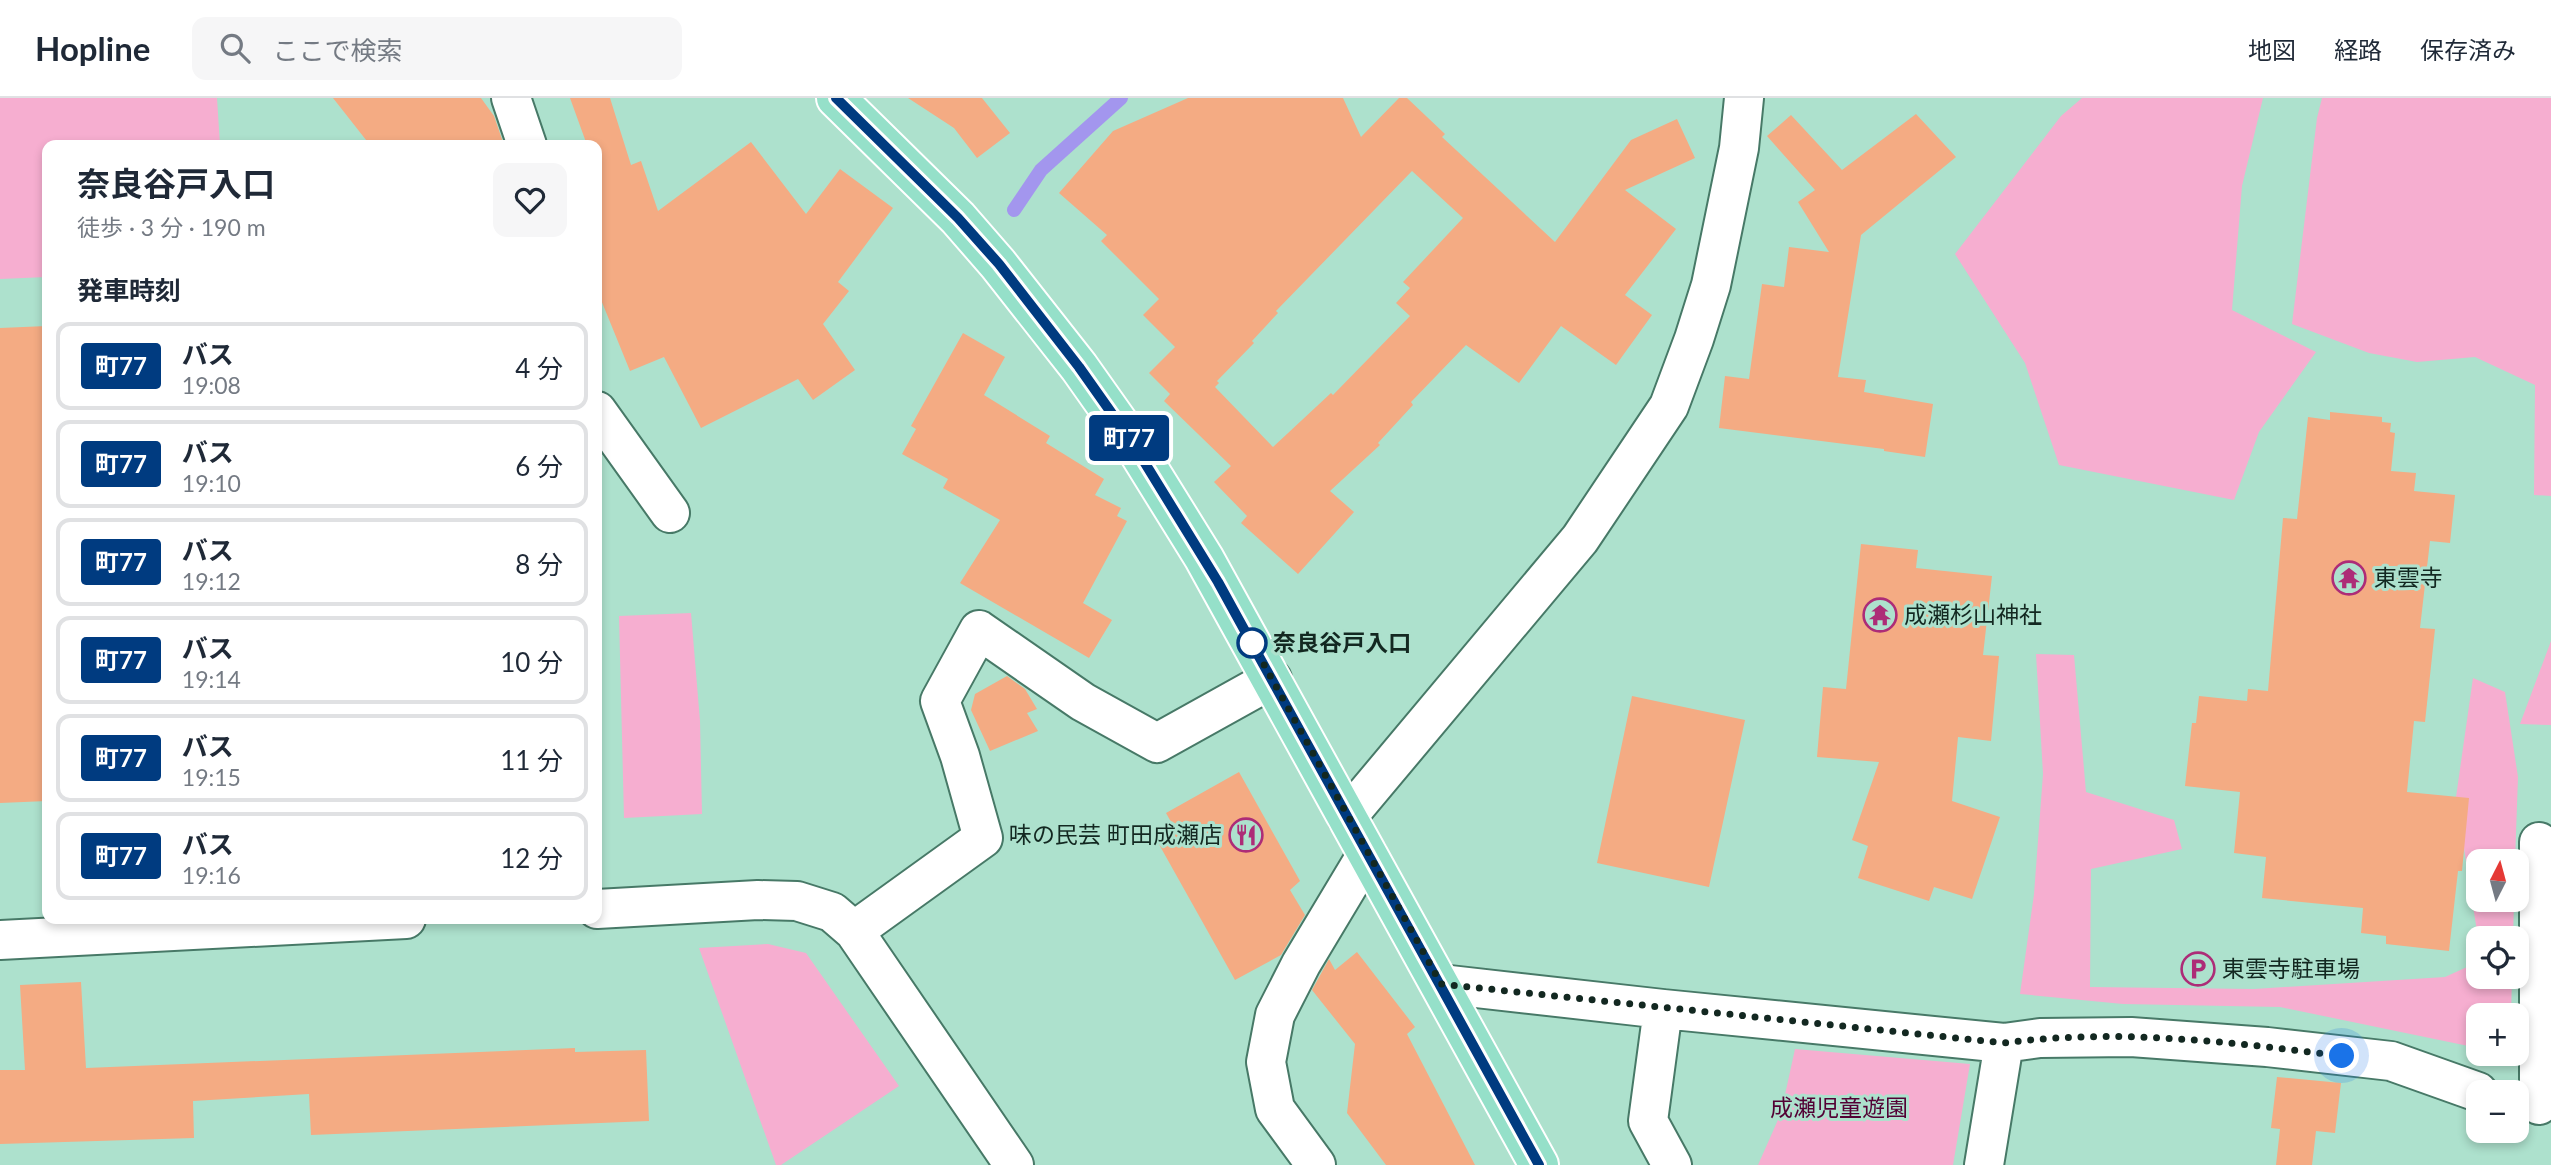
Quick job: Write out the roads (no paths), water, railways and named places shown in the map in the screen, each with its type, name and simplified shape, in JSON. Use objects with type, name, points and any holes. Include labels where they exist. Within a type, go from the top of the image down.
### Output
[{"type":"main road","points":[[836,98],[968,228],[999,264],[1079,367],[1132,442],[1204,558],[1539,1165]]},
{"type":"street","points":[[511,98],[525,140]]},
{"type":"street","points":[[1347,817],[1580,538],[1669,406],[1711,285],[1739,148],[1744,98]]},
{"type":"street","points":[[602,418],[670,513]]},
{"type":"street","points":[[854,932],[983,838],[960,756],[940,701],[978,630],[1083,702],[1157,743],[1272,679]]},
{"type":"street","points":[[2535,1103],[2539,842]]},
{"type":"street","points":[[1316,1165],[1275,1109],[1266,1062],[1275,1015],[1301,964],[1367,854]]},
{"type":"street","points":[[602,909],[758,900],[797,901],[832,912],[854,932],[1014,1165]]},
{"type":"street","points":[[0,940],[309,924]]},
{"type":"street","points":[[1441,984],[2004,1043],[2040,1038],[2132,1037],[2267,1047],[2391,1061],[2466,1088]]},
{"type":"street","points":[[1663,1009],[1648,1121],[1672,1165]]},
{"type":"street","points":[[1984,1165],[2004,1043]]},
{"type":"waterway","points":[[1014,210],[1041,170],[1121,98]]},
{"type":"place","name":"東雲寺","points":[[2349,578]]},
{"type":"place","name":"成瀬杉山神社","points":[[1880,615]]},
{"type":"place","name":"奈良谷戸入口","points":[[1252,643]]},
{"type":"place","name":"味の民芸 町田成瀬店","points":[[1246,835]]},
{"type":"place","name":"東雲寺駐車場","points":[[2198,969]]},
{"type":"park label","name":"成瀬児童遊園","points":[[1839,1108]]}]
